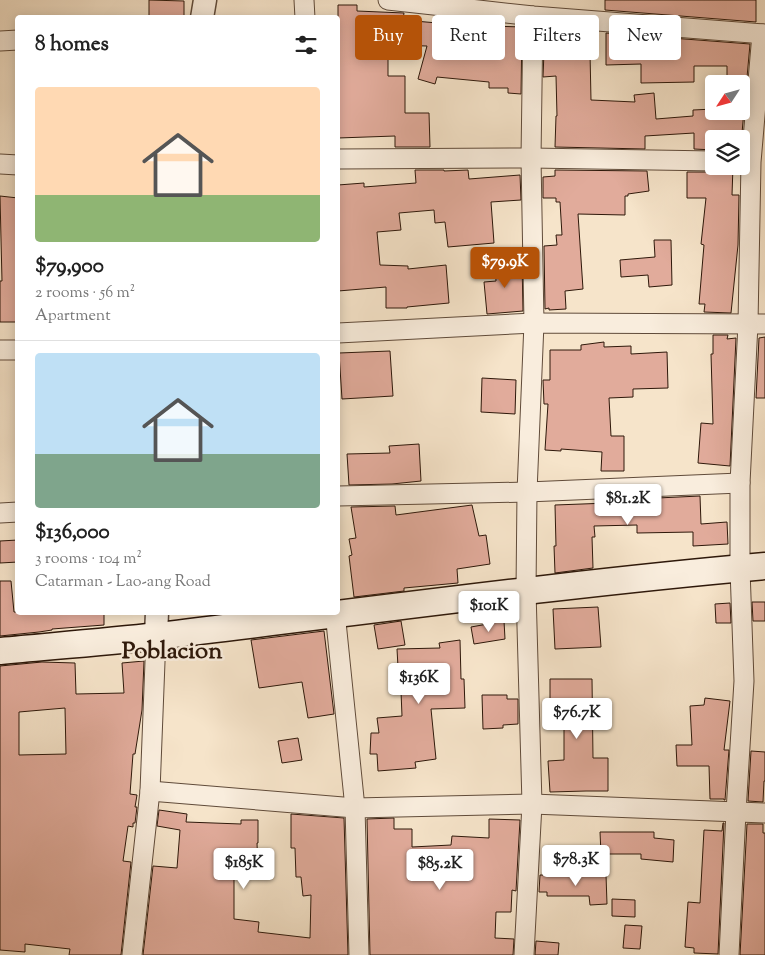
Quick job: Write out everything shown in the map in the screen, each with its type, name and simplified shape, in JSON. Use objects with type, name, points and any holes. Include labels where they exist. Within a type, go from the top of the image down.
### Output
[{"type":"main road","points":[[340,612],[765,566]]},
{"type":"main road","points":[[0,651],[156,624],[302,615]]},
{"type":"street","points":[[202,15],[205,0]]},
{"type":"street","points":[[304,0],[305,15]]},
{"type":"street","points":[[388,0],[524,15]]},
{"type":"street","points":[[599,21],[764,34],[752,162],[756,324],[740,483],[740,568],[744,681],[729,955]]},
{"type":"street","points":[[0,40],[15,40]]},
{"type":"street","points":[[524,955],[532,804],[526,591],[527,492],[534,323],[530,158],[532,60]]},
{"type":"street","points":[[340,159],[530,158],[705,161]]},
{"type":"street","points":[[0,164],[15,165]]},
{"type":"street","points":[[340,333],[534,323],[756,324]]},
{"type":"street","points":[[0,350],[15,350]]},
{"type":"street","points":[[340,496],[527,492],[740,483]]},
{"type":"street","points":[[0,512],[15,512]]},
{"type":"street","points":[[335,615],[355,808],[359,955]]},
{"type":"street","points":[[132,955],[150,791],[156,624]]},
{"type":"street","points":[[150,791],[355,808],[532,804],[765,813]]},
{"type":"building","points":[[149,0],[184,1],[184,15],[149,15]]},
{"type":"building","points":[[605,0],[756,0],[756,22],[681,15],[605,10]]},
{"type":"building","points":[[338,5],[357,5],[357,11],[404,13],[404,15],[355,15],[355,60],[388,60],[388,76],[405,76],[405,113],[429,113],[430,147],[395,147],[395,136],[340,138],[340,15],[338,15]]},
{"type":"building","points":[[422,22],[432,23],[432,60],[505,60],[505,26],[515,27],[515,60],[522,60],[521,94],[508,93],[508,88],[489,88],[489,82],[437,77],[435,84],[418,79],[427,46],[422,46]]},
{"type":"building","points":[[606,33],[609,33],[609,60],[681,60],[681,39],[750,44],[747,75],[727,75],[727,66],[694,66],[694,82],[641,83],[641,64],[606,65]]},
{"type":"building","points":[[544,60],[590,60],[591,100],[635,102],[634,95],[654,93],[656,119],[693,116],[693,110],[705,109],[705,120],[743,120],[742,130],[705,130],[705,150],[694,149],[694,133],[645,136],[645,149],[555,147],[557,116],[556,76],[543,77]]},
{"type":"building","points":[[415,170],[468,170],[469,179],[520,175],[521,200],[491,202],[494,243],[448,247],[445,222],[435,223],[434,210],[399,213],[401,230],[377,232],[380,265],[408,266],[408,269],[446,265],[449,303],[407,308],[386,308],[386,287],[340,291],[340,185],[364,183],[364,187],[416,183]]},
{"type":"building","points":[[555,170],[647,171],[649,191],[625,196],[625,215],[578,214],[583,289],[565,291],[566,309],[549,310],[549,308],[545,309],[544,246],[557,245],[556,235],[562,235],[560,202],[556,202],[556,198],[543,198],[543,177],[555,176]]},
{"type":"building","points":[[687,172],[705,172],[705,175],[733,175],[732,195],[739,195],[738,245],[731,313],[704,312],[705,304],[699,304],[704,245],[701,244],[706,198],[687,198]]},
{"type":"building","points":[[0,196],[15,198],[15,322],[0,322],[0,281],[2,281]]},
{"type":"building","points":[[654,240],[671,240],[672,285],[649,287],[648,275],[621,277],[620,260],[655,257]]},
{"type":"building","points":[[522,261],[523,311],[487,314],[484,282],[496,281],[495,262]]},
{"type":"building","points":[[713,335],[728,335],[727,339],[736,338],[730,466],[698,463],[701,423],[713,424],[711,354],[713,354]]},
{"type":"building","points":[[765,337],[765,398],[756,398],[759,338]]},
{"type":"building","points":[[604,342],[604,347],[631,346],[631,354],[667,352],[668,388],[633,389],[633,397],[609,398],[611,436],[624,436],[624,471],[601,471],[602,452],[561,449],[561,451],[545,450],[548,404],[544,404],[543,380],[550,380],[550,350],[581,350],[581,345]]},
{"type":"building","points":[[390,351],[393,396],[342,399],[340,353]]},
{"type":"building","points":[[482,378],[516,380],[515,414],[481,412]]},
{"type":"building","points":[[419,444],[421,481],[349,485],[347,454],[390,453],[389,446]]},
{"type":"building","points":[[700,496],[701,524],[727,522],[728,544],[693,546],[693,532],[637,533],[637,525],[594,526],[595,537],[592,537],[593,568],[555,573],[555,505],[636,502],[636,499]]},
{"type":"building","points":[[472,505],[479,536],[486,535],[490,564],[457,569],[458,583],[404,588],[404,591],[354,597],[349,556],[352,555],[349,539],[356,538],[351,507],[395,506],[396,515]]},
{"type":"building","points":[[15,540],[15,562],[0,563],[0,541]]},
{"type":"building","points":[[0,581],[11,581],[15,615],[104,615],[104,625],[0,636]]},
{"type":"building","points":[[752,602],[765,602],[765,621],[753,621]]},
{"type":"building","points":[[730,603],[731,623],[716,623],[715,604]]},
{"type":"building","points":[[598,607],[601,647],[555,649],[553,609]]},
{"type":"building","points":[[401,621],[405,645],[378,649],[374,625]]},
{"type":"building","points":[[504,621],[505,639],[474,644],[471,627]]},
{"type":"building","points":[[324,631],[334,714],[308,718],[302,682],[259,688],[251,640]]},
{"type":"building","points":[[460,640],[461,679],[464,679],[465,708],[431,709],[436,759],[415,762],[416,768],[378,771],[377,754],[370,754],[371,733],[379,733],[377,718],[402,716],[400,667],[398,667],[397,649],[440,648],[439,643]]},
{"type":"building","points":[[144,661],[142,710],[135,754],[133,754],[130,794],[137,795],[135,807],[137,807],[135,823],[133,823],[133,827],[128,826],[123,861],[131,862],[121,955],[69,955],[70,949],[25,944],[25,952],[0,950],[0,666],[42,662],[75,663],[76,694],[124,693],[122,663]],"holes":[[[65,708],[66,754],[19,755],[19,712]]]},
{"type":"building","points":[[550,679],[592,679],[593,758],[608,758],[608,791],[550,792],[548,761],[564,760],[564,705],[550,705]]},
{"type":"building","points":[[482,695],[507,695],[507,699],[518,699],[518,724],[503,725],[503,728],[483,729]]},
{"type":"building","points":[[705,698],[730,701],[724,750],[729,750],[725,800],[710,799],[709,766],[677,766],[676,745],[692,745],[690,706],[704,705]]},
{"type":"building","points":[[298,738],[302,760],[282,763],[278,741]]},
{"type":"building","points":[[751,751],[765,752],[763,802],[748,801]]},
{"type":"building","points":[[159,810],[187,814],[186,822],[241,824],[241,820],[258,820],[258,868],[234,869],[234,919],[259,922],[258,932],[310,938],[311,895],[303,896],[301,877],[296,877],[295,848],[291,848],[291,814],[344,818],[348,955],[143,955],[153,866],[177,868],[180,830],[157,826]]},
{"type":"building","points":[[394,818],[394,829],[412,829],[412,847],[451,845],[452,836],[489,838],[489,819],[520,820],[516,891],[512,890],[511,912],[496,912],[495,938],[514,939],[513,955],[370,955],[367,819]]},
{"type":"building","points":[[723,823],[718,954],[694,953],[694,948],[685,947],[688,902],[700,903],[704,830],[722,831]]},
{"type":"building","points":[[747,824],[763,824],[763,833],[765,833],[765,955],[740,955]]},
{"type":"building","points":[[600,832],[654,832],[654,838],[674,840],[673,862],[641,859],[641,854],[601,854]]},
{"type":"building","points":[[540,875],[606,875],[607,904],[590,905],[589,896],[547,896],[547,892],[539,892]]},
{"type":"building","points":[[612,899],[635,900],[635,917],[612,916]]},
{"type":"building","points":[[625,925],[642,926],[640,949],[623,948]]},
{"type":"building","points":[[536,941],[559,943],[558,955],[535,955]]},
{"type":"district","name":"Poblacion","points":[[172,652]]}]
